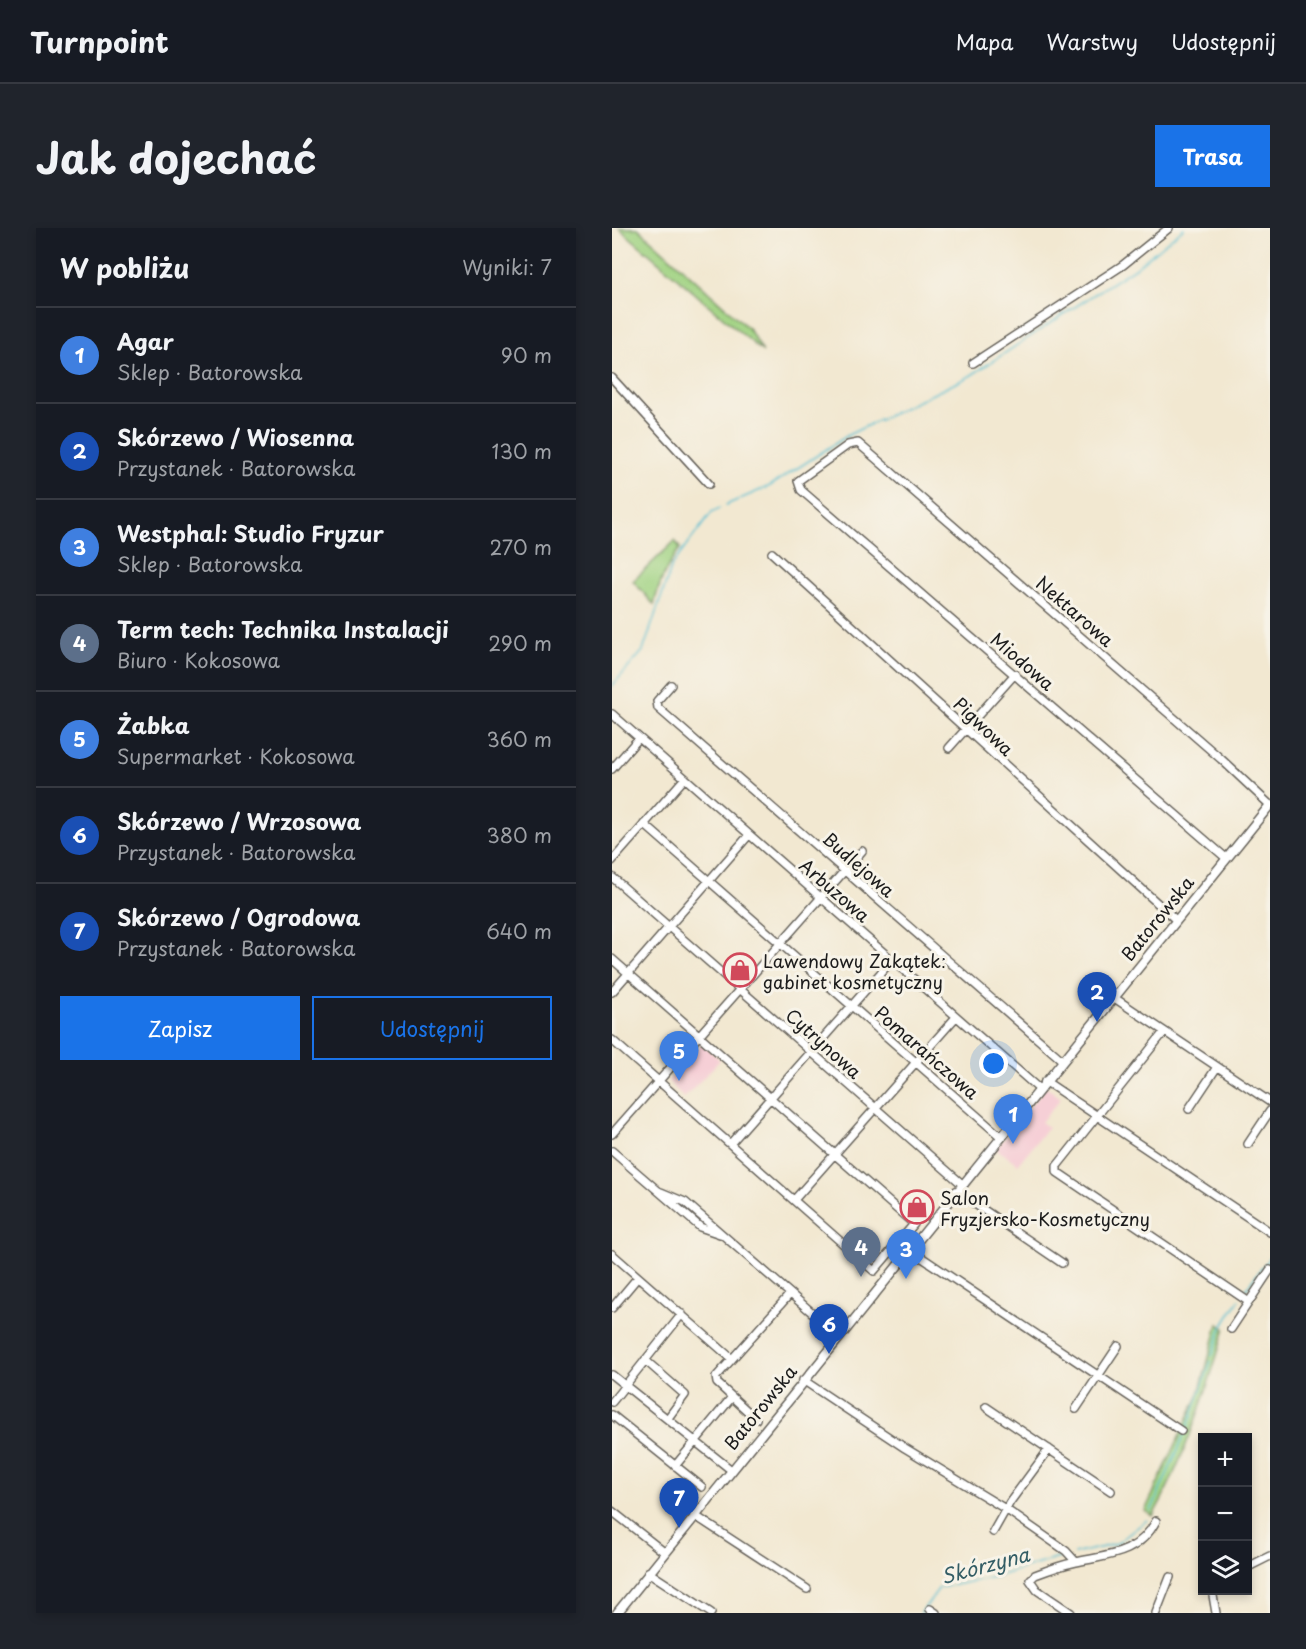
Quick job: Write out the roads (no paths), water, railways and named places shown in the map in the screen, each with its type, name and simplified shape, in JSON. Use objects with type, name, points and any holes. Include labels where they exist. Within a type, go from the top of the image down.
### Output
[{"type":"street","points":[[973,363],[1123,265],[1169,228]]},
{"type":"street","points":[[612,378],[709,484]]},
{"type":"street","name":"Miodowa","points":[[858,443],[848,445],[818,464],[798,481],[799,487],[1226,858]]},
{"type":"street","name":"Nektarowa","points":[[858,443],[1212,751],[1270,805]]},
{"type":"street","name":"Pigwowa","points":[[772,553],[1176,920]]},
{"type":"street","points":[[949,748],[1015,674]]},
{"type":"street","name":"Budlejowa","points":[[671,685],[657,701],[658,708],[1062,1060]]},
{"type":"street","name":"Arbuzowa","points":[[612,714],[1039,1089]]},
{"type":"street","points":[[612,769],[639,738]]},
{"type":"street","points":[[612,861],[685,778]]},
{"type":"street","name":"Batorowska","points":[[617,1613],[730,1469],[1270,805]]},
{"type":"street","name":"Pomarańczowa","points":[[644,824],[1000,1136]]},
{"type":"street","points":[[612,992],[749,835]]},
{"type":"street","points":[[612,1134],[862,851]]},
{"type":"street","name":"Cytrynowa","points":[[612,877],[875,1108],[959,1188],[1062,1263]]},
{"type":"street","points":[[612,958],[914,1224],[874,1271],[612,1040]]},
{"type":"street","points":[[730,1144],[892,960]]},
{"type":"street","points":[[1113,997],[1270,1102]]},
{"type":"street","points":[[794,1200],[957,1017]]},
{"type":"street","points":[[1164,1032],[1057,1166],[1057,1172],[1249,1302]]},
{"type":"street","points":[[1189,1109],[1217,1067]]},
{"type":"street","points":[[1045,1082],[1270,1232]]},
{"type":"street","points":[[1248,1144],[1270,1111]]},
{"type":"street","points":[[612,1151],[700,1227],[722,1234],[839,1336]]},
{"type":"street","points":[[909,1249],[1181,1431]]},
{"type":"street","points":[[612,1254],[732,1359]]},
{"type":"street","points":[[1231,1329],[1270,1270]]},
{"type":"street","points":[[612,1308],[638,1277]]},
{"type":"street","points":[[756,1419],[717,1383],[717,1377],[790,1293]]},
{"type":"street","points":[[612,1402],[682,1314]]},
{"type":"street","points":[[1076,1408],[1118,1346]]},
{"type":"street","points":[[645,1360],[685,1395],[668,1419]]},
{"type":"street","points":[[612,1375],[730,1469]]},
{"type":"street","points":[[803,1380],[922,1459],[1007,1510],[1066,1551],[1076,1562]]},
{"type":"street","points":[[675,1466],[732,1397]]},
{"type":"street","points":[[986,1407],[1111,1491]]},
{"type":"street","points":[[612,1415],[702,1487]]},
{"type":"street","points":[[993,1532],[1049,1449]]},
{"type":"street","points":[[612,1511],[664,1552]]},
{"type":"street","points":[[693,1515],[807,1590]]},
{"type":"street","points":[[1071,1613],[1037,1590],[1030,1580],[1035,1575],[1076,1562],[1107,1558],[1120,1553],[1148,1536],[1156,1521]]},
{"type":"street","points":[[1252,1565],[1270,1556]]},
{"type":"street","points":[[648,1572],[699,1610],[711,1613]]},
{"type":"street","points":[[1156,1613],[1170,1576]]},
{"type":"street","points":[[1213,1595],[1216,1613]]},
{"type":"waterway","points":[[726,505],[770,486],[850,434],[970,376],[1136,267],[1184,228]]},
{"type":"waterway","points":[[612,686],[643,651],[672,565],[712,512],[720,508]]},
{"type":"waterway","name":"Skórzyna","points":[[1242,1294],[1270,1257]]},
{"type":"waterway","name":"Skórzyna","points":[[1212,1356],[1222,1327],[1239,1300]]},
{"type":"waterway","name":"Skórzyna","points":[[1187,1429],[1211,1361]]},
{"type":"waterway","name":"Skórzyna","points":[[1151,1511],[1185,1433]]},
{"type":"waterway","name":"Skórzyna","points":[[1074,1554],[1116,1544],[1147,1520]]},
{"type":"waterway","name":"Skórzyna","points":[[921,1613],[939,1588],[995,1577],[1065,1556]]},
{"type":"place","name":"Lawendowy Zakątek: gabinet kosmetyczny","points":[[740,970]]},
{"type":"place","name":"Skórzewo / Wiosenna","points":[[1097,1022]]},
{"type":"place","name":"Żabka","points":[[679,1081]]},
{"type":"place","name":"Agar","points":[[1013,1144]]},
{"type":"place","name":"Salon Fryzjersko-Kosmetyczny","points":[[917,1207]]},
{"type":"place","name":"Term tech: Technika Instalacji","points":[[861,1277]]},
{"type":"place","name":"Westphal: Studio Fryzur","points":[[906,1279]]},
{"type":"place","name":"Skórzewo / Wrzosowa","points":[[829,1354]]},
{"type":"place","name":"Skórzewo / Ogrodowa","points":[[679,1528]]}]
